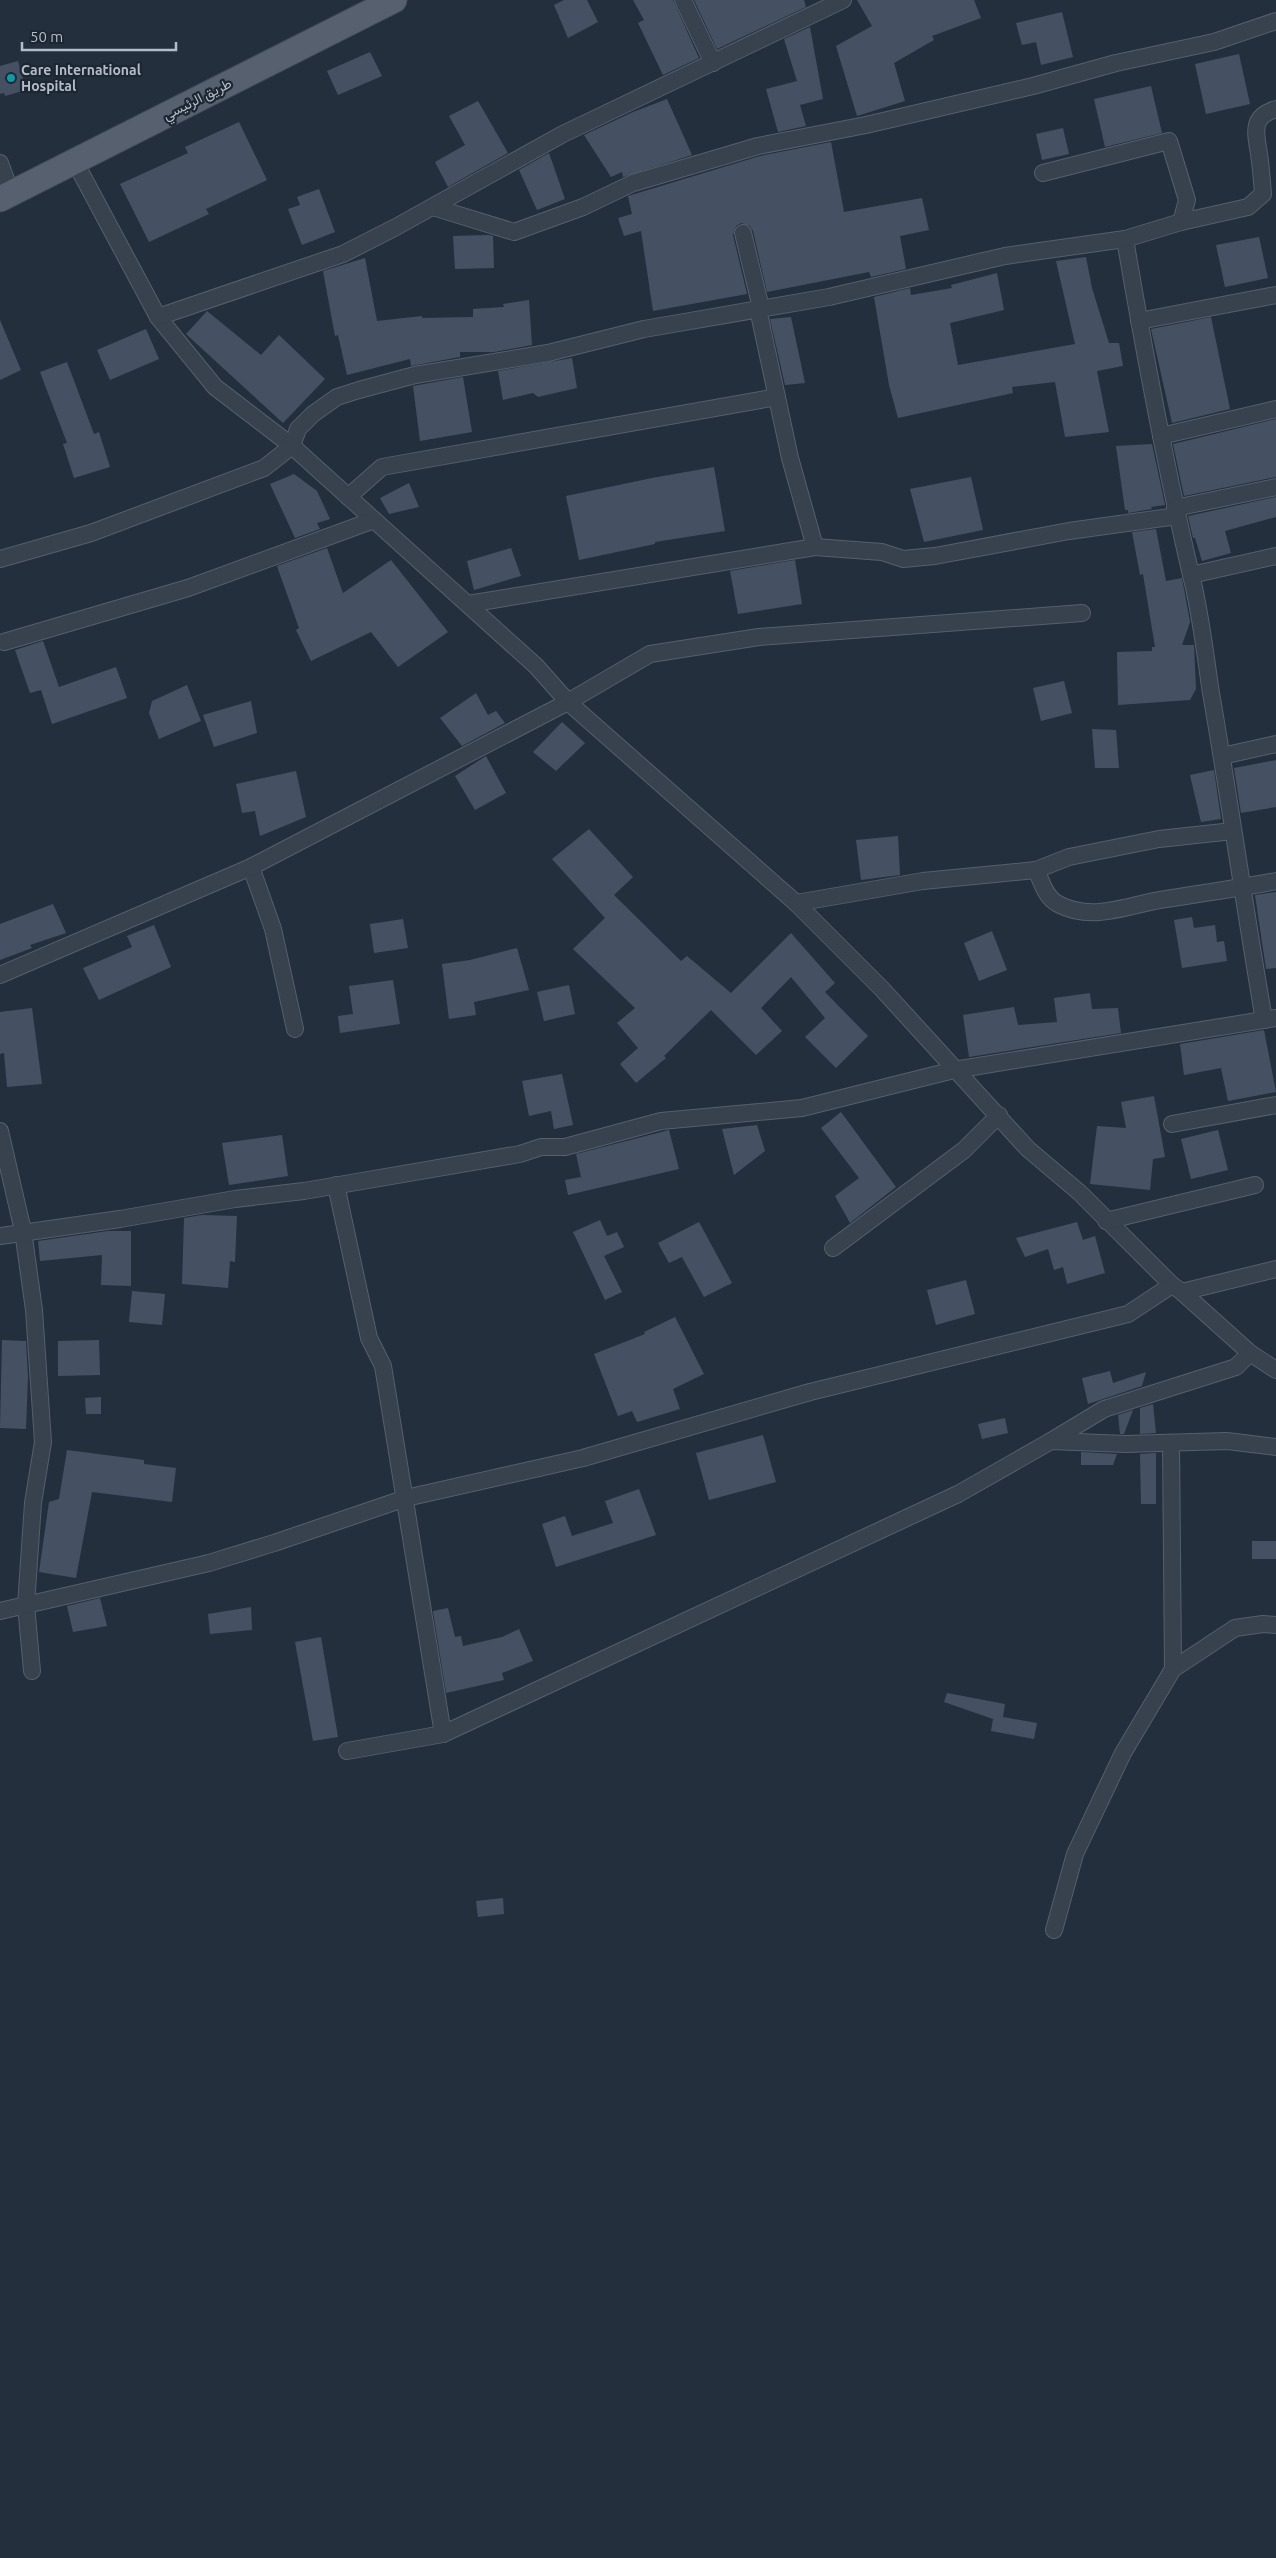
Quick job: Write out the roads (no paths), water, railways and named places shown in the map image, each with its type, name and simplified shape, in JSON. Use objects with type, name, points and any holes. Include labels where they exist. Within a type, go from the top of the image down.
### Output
[{"type":"main road","name":"طريق الرئيسي","points":[[5,196],[394,0]]},
{"type":"street","points":[[683,0],[713,64]]},
{"type":"street","points":[[158,317],[343,254],[433,207],[563,134],[713,64],[843,0]]},
{"type":"street","points":[[433,207],[514,232],[583,207],[633,183],[758,146],[866,125],[1024,88],[1116,63],[1214,42],[1276,21]]},
{"type":"street","points":[[0,559],[91,534],[264,468],[292,446],[298,429],[313,414],[338,397],[415,375],[548,353],[644,329],[829,297],[1005,256],[1125,239],[1181,222],[1248,208],[1269,193],[1254,132],[1258,120],[1276,109]]},
{"type":"street","points":[[1043,173],[1169,142],[1187,200],[1181,222]]},
{"type":"street","points":[[74,160],[158,317],[215,387],[292,446],[536,666],[568,702],[796,903],[882,989],[1028,1149],[1080,1193],[1177,1289],[1250,1354],[1276,1370]]},
{"type":"street","points":[[0,163],[5,196]]},
{"type":"street","points":[[743,233],[790,458],[816,547]]},
{"type":"street","points":[[0,1236],[336,1185],[520,1154],[541,1147],[564,1147],[660,1121],[802,1108],[954,1070],[1270,1019],[1241,888],[1222,756],[1191,575],[1161,436],[1125,239]]},
{"type":"street","points":[[1139,321],[1276,295]]},
{"type":"street","points":[[348,496],[382,468],[777,397]]},
{"type":"street","points":[[1161,436],[1276,410]]},
{"type":"street","points":[[468,604],[816,547],[882,552],[903,559],[935,556],[1176,512],[1276,487]]},
{"type":"street","points":[[4,642],[188,588],[374,520]]},
{"type":"street","points":[[1191,575],[1276,556]]},
{"type":"street","points":[[0,975],[250,867],[568,702],[650,654],[759,637],[1082,613]]},
{"type":"street","points":[[1222,756],[1276,744]]},
{"type":"street","points":[[796,903],[923,881],[1036,870],[1070,857],[1160,839],[1233,830]]},
{"type":"street","points":[[250,867],[273,929],[295,1029]]},
{"type":"street","points":[[1036,870],[1048,896],[1056,903],[1072,910],[1092,913],[1126,909],[1166,899],[1276,881]]},
{"type":"street","points":[[1172,1124],[1276,1104]]},
{"type":"street","points":[[833,1248],[964,1150],[999,1115]]},
{"type":"street","points":[[0,1131],[23,1231],[34,1310],[43,1442],[33,1503],[26,1605],[32,1671]]},
{"type":"street","points":[[336,1185],[369,1338],[383,1366],[443,1734]]},
{"type":"street","points":[[1106,1220],[1254,1185]]},
{"type":"street","points":[[0,1610],[208,1563],[274,1543],[406,1498],[583,1458],[810,1392],[1128,1314],[1177,1289],[1276,1269]]},
{"type":"street","points":[[347,1751],[443,1734],[958,1494],[1104,1409],[1236,1368],[1250,1354]]},
{"type":"street","points":[[1052,1441],[1171,1443],[1228,1441],[1276,1447]]},
{"type":"street","points":[[1171,1443],[1173,1669]]},
{"type":"street","points":[[1054,1930],[1076,1854],[1123,1753],[1173,1669],[1235,1628],[1263,1624],[1276,1625]]},
{"type":"place","name":"Care International Hospital","points":[[11,78]]}]
